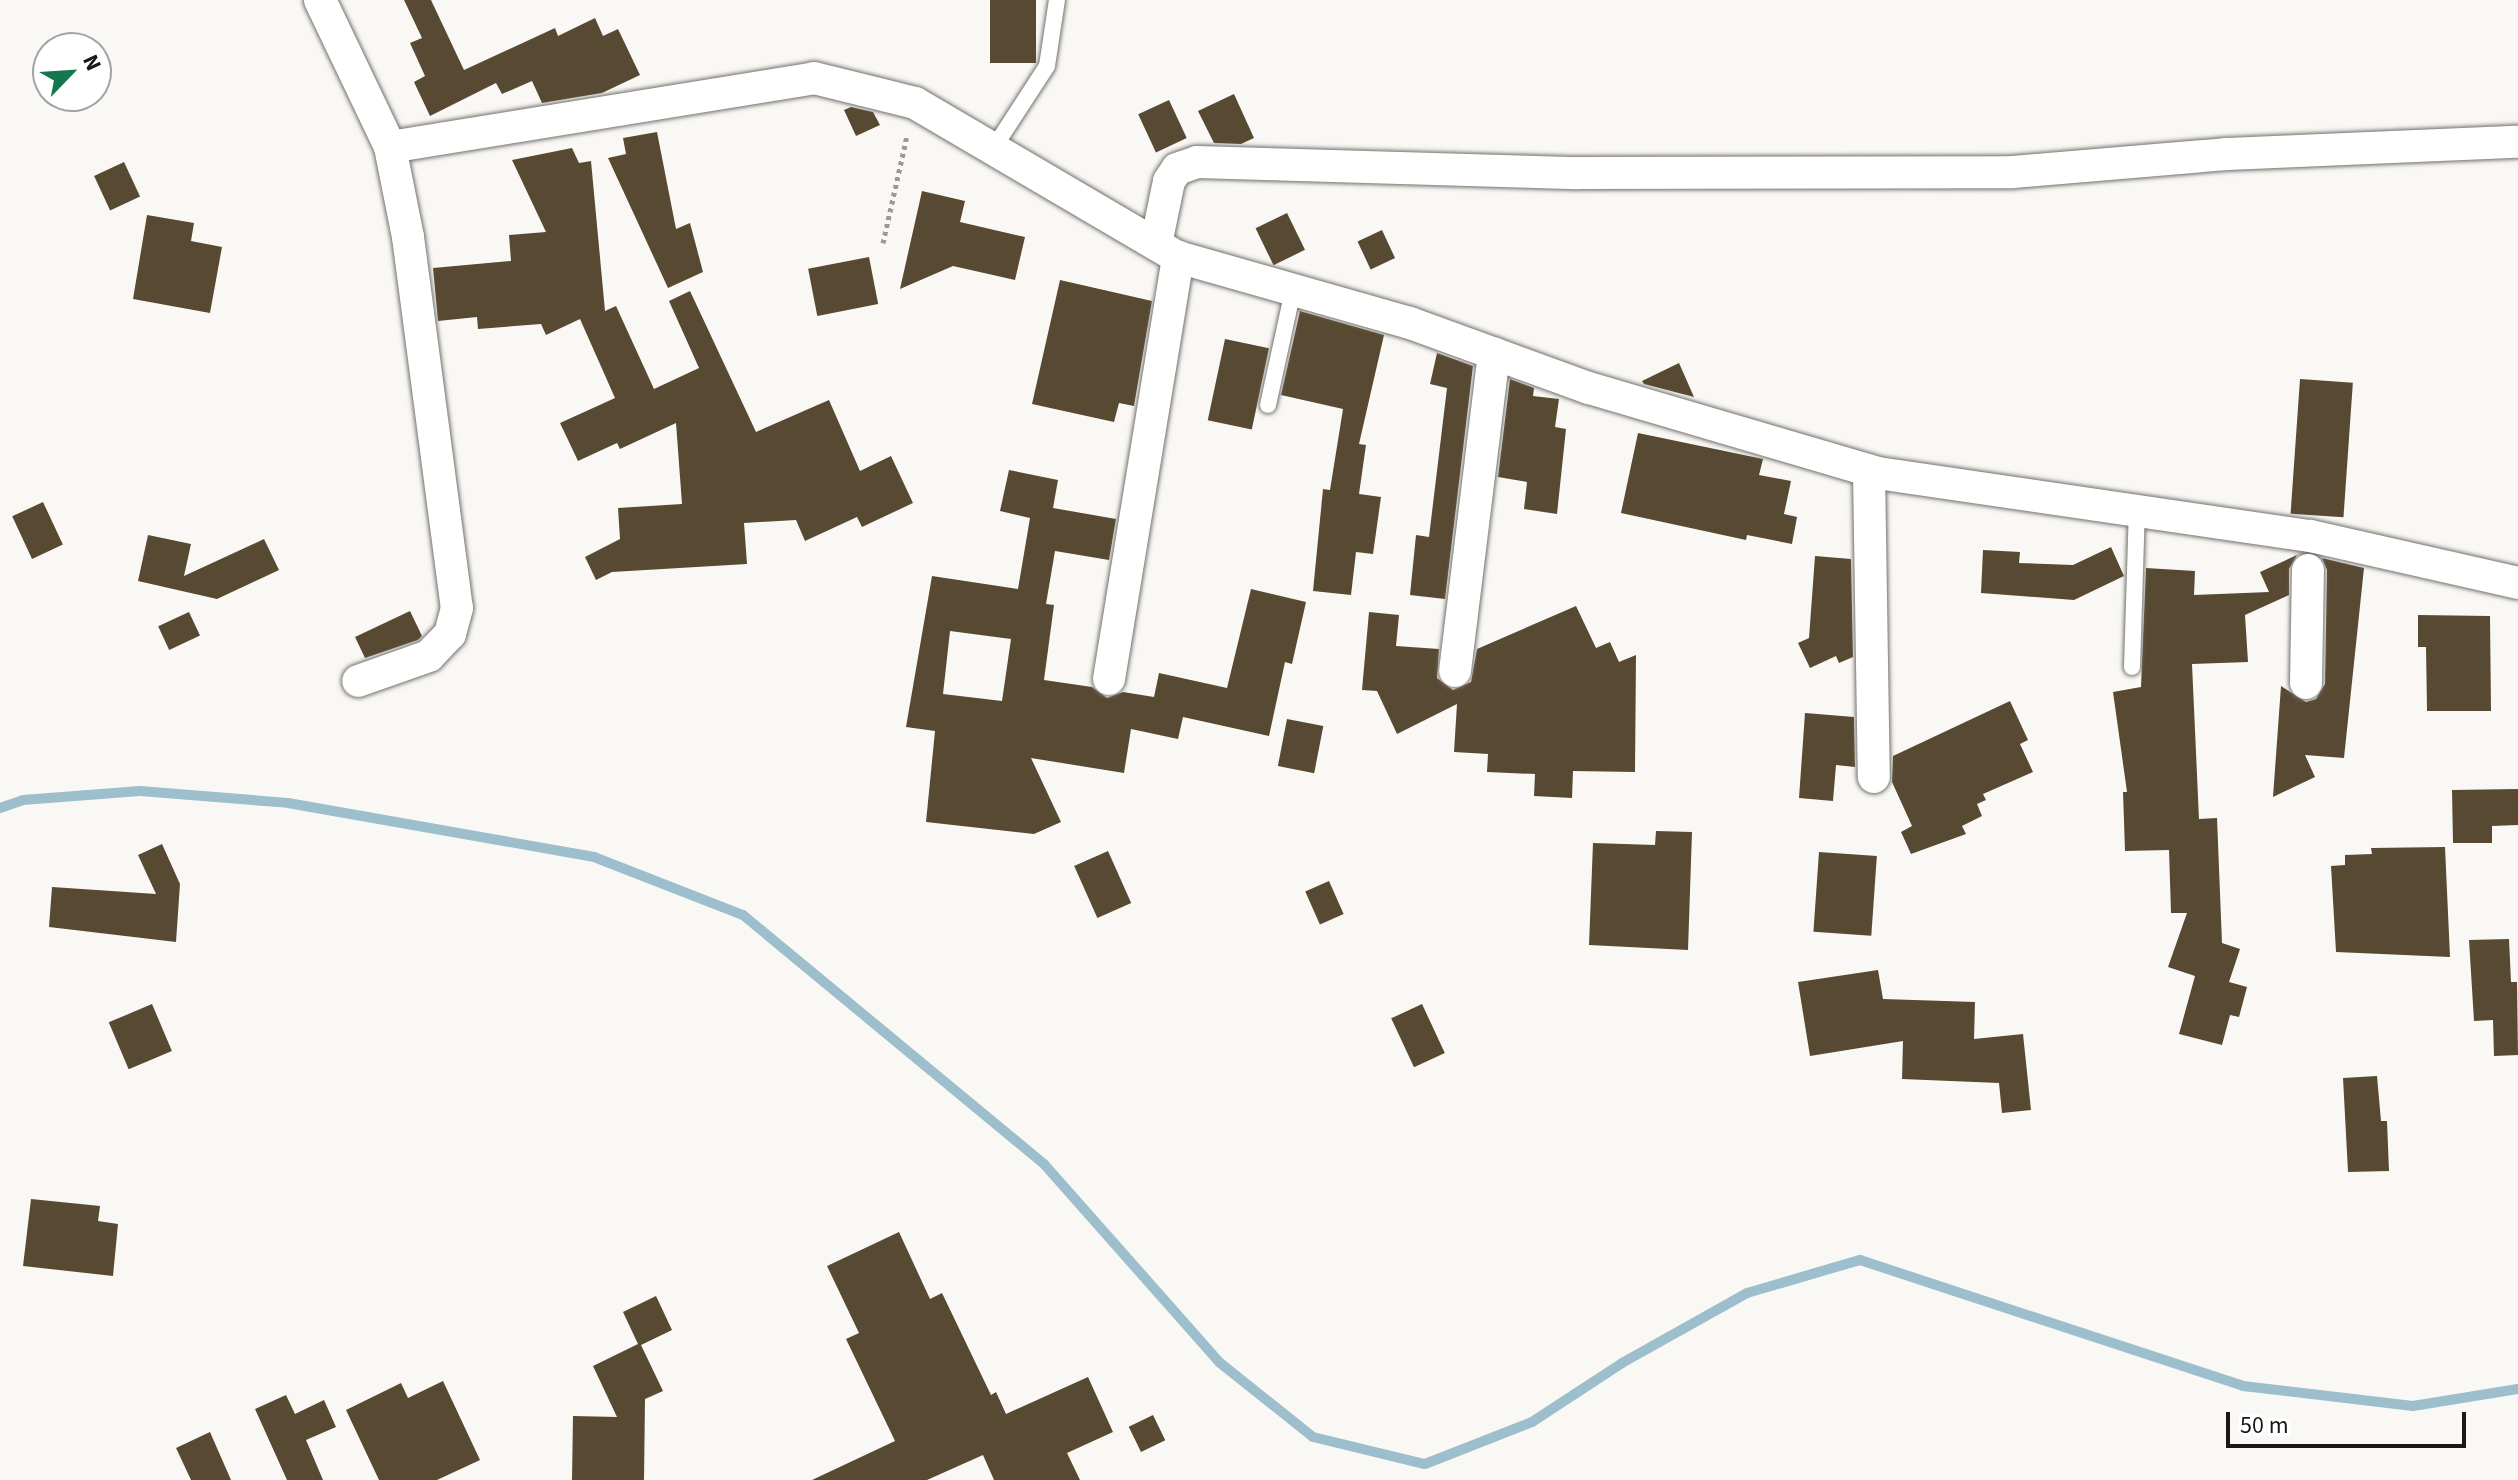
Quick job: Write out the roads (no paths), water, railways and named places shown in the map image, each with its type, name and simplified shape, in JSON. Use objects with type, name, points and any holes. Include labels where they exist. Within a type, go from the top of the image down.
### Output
[{"type":"street","points":[[320,0],[390,147],[408,237],[457,608],[450,634],[429,656],[358,681]]},
{"type":"street","points":[[390,147],[814,78],[915,103],[995,146],[1167,250],[1494,353],[1589,388],[1869,471],[2137,511],[2309,552],[2518,583]]},
{"type":"street","points":[[1109,679],[1167,250],[1169,181],[1177,169],[1197,162],[1578,173],[2013,172],[2226,154],[2518,142]]},
{"type":"street","points":[[1455,671],[1494,353]]},
{"type":"street","points":[[1869,471],[1874,777]]},
{"type":"street","points":[[2306,683],[2309,552]]},
{"type":"lane","points":[[995,146],[1047,66],[1054,45],[1057,0]]},
{"type":"lane","points":[[1268,405],[1293,290]]},
{"type":"lane","points":[[2132,667],[2137,511]]},
{"type":"waterway","points":[[0,808],[23,800],[140,791],[288,803],[594,857],[743,915],[1044,1164],[1219,1362],[1313,1437],[1425,1464],[1532,1422],[1622,1363],[1747,1293],[1860,1260],[2243,1386],[2413,1406],[2518,1389]]}]
